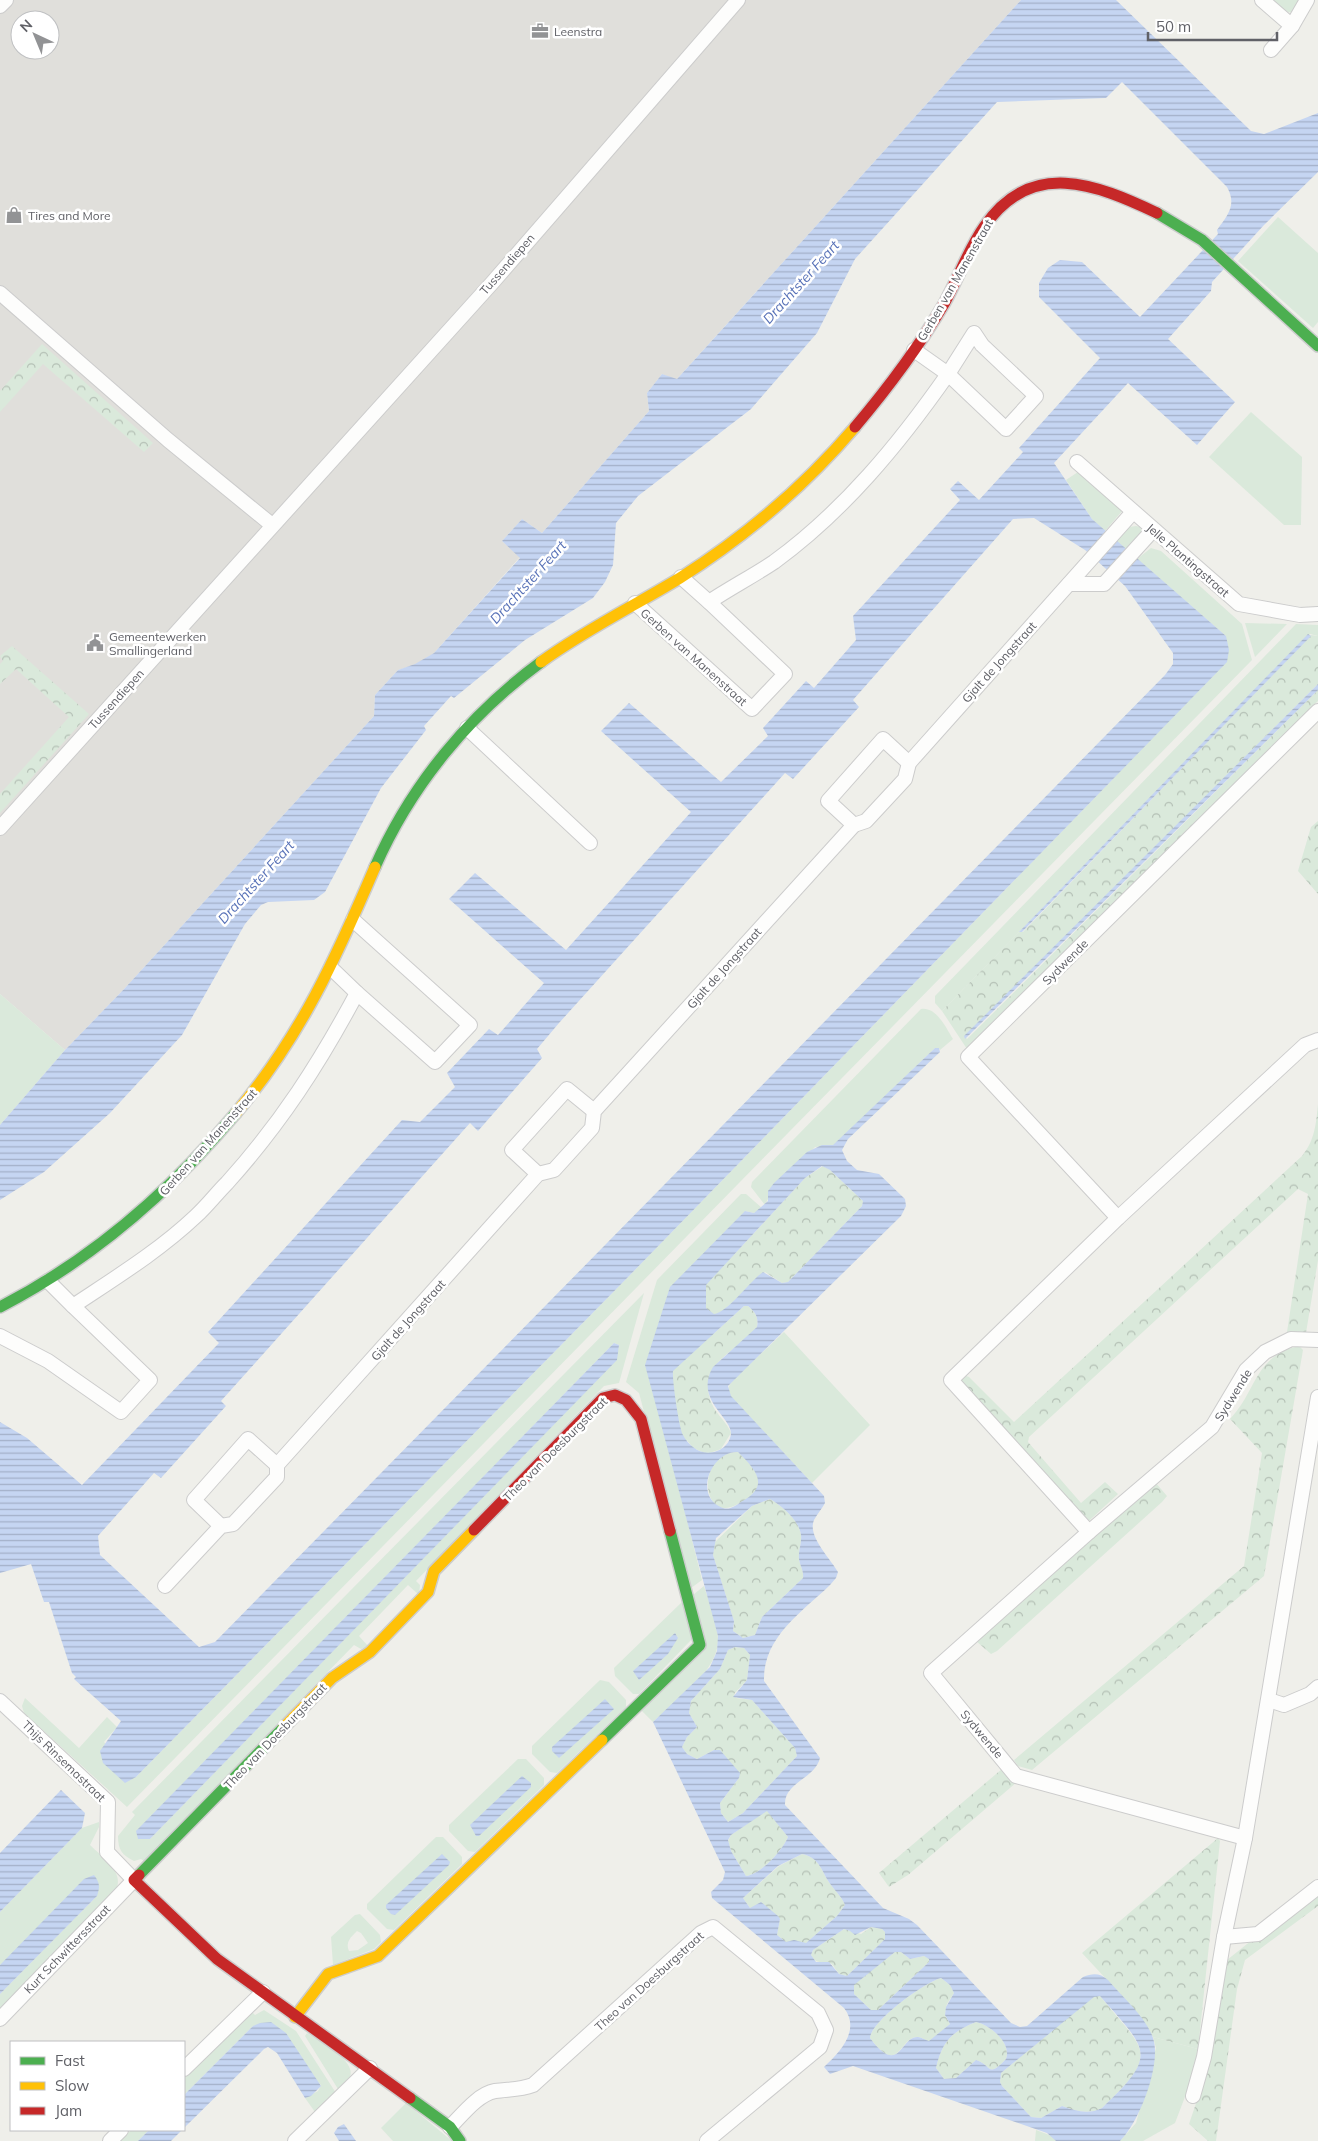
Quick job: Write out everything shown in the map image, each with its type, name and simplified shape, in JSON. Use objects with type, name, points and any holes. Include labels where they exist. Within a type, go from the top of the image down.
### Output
[{"type":"street","points":[[0,6],[6,0]]},
{"type":"street","name":"Tussendiepen","points":[[0,828],[492,282],[738,0]]},
{"type":"street","points":[[1262,0],[1292,26]]},
{"type":"street","points":[[1271,50],[1292,26],[1307,0]]},
{"type":"street","name":"Gerben van Manenstraat","points":[[0,1307],[48,1282],[125,1225],[166,1190],[211,1141],[254,1092],[286,1044],[331,968],[385,847],[413,794],[467,728],[502,693],[555,651],[681,577],[732,542],[790,494],[838,446],[914,350],[957,280],[984,225],[1000,206],[1026,190],[1071,181],[1099,187],[1174,222],[1202,240],[1318,346]]},
{"type":"street","points":[[0,293],[168,440],[272,525]]},
{"type":"street","name":"Gerben van Manenstraat","points":[[709,602],[774,561],[832,513],[882,464],[948,374],[974,332],[982,345],[1036,396],[1006,429],[948,374],[914,350]]},
{"type":"street","name":"Jelle Plantingstraat","points":[[1077,462],[1239,604],[1300,615],[1318,614]]},
{"type":"street","name":"Gjalt de Jongstraat","points":[[165,1586],[221,1526],[233,1524],[277,1477],[277,1465],[538,1174],[554,1170],[592,1128],[594,1111],[854,825],[866,821],[905,778],[909,763],[1133,512]]},
{"type":"street","points":[[1069,584],[1104,584],[1153,530]]},
{"type":"street","name":"Gerben van Manenstraat","points":[[635,603],[752,709],[785,674],[681,577]]},
{"type":"street","name":"Sydwende","points":[[1118,1218],[968,1057],[1318,711]]},
{"type":"street","points":[[467,728],[590,843]]},
{"type":"street","points":[[854,825],[828,802],[883,739],[909,763]]},
{"type":"street","points":[[331,968],[435,1062],[470,1025],[353,920]]},
{"type":"street","points":[[73,1306],[141,1261],[196,1216],[250,1157],[290,1105],[357,992]]},
{"type":"street","points":[[1089,1532],[951,1380],[1118,1218],[1305,1045],[1318,1040]]},
{"type":"street","points":[[538,1174],[512,1150],[567,1089],[594,1111]]},
{"type":"street","points":[[0,1336],[48,1361],[121,1412],[150,1380],[48,1282]]},
{"type":"street","name":"Sydwende","points":[[1245,1838],[1016,1776],[931,1673],[1089,1532],[1212,1427],[1246,1370],[1265,1352],[1291,1339],[1318,1340]]},
{"type":"street","name":"Theo van Doesburgstraat","points":[[134,1880],[332,1678],[370,1652],[428,1592],[434,1571],[603,1398],[614,1394],[629,1400],[642,1419],[700,1645],[378,1956],[328,1974],[295,2017]]},
{"type":"street","points":[[1193,2096],[1204,2057],[1224,1937],[1245,1838],[1316,1421],[1318,1396]]},
{"type":"street","points":[[221,1526],[194,1500],[248,1439],[277,1465]]},
{"type":"street","points":[[1269,1700],[1284,1705],[1310,1694],[1318,1688]]},
{"type":"street","name":"Thijs Rinsemastraat","points":[[0,1701],[108,1802],[107,1852],[134,1880]]},
{"type":"street","points":[[134,1880],[217,1959],[450,2127],[460,2141]]},
{"type":"street","name":"Kurt Schwittersstraat","points":[[0,2018],[134,1880]]},
{"type":"street","points":[[1224,1937],[1258,1934],[1318,1887]]},
{"type":"street","name":"Theo van Doesburgstraat","points":[[450,2127],[483,2096],[494,2091],[522,2089],[533,2085],[701,1933],[713,1927],[818,2013],[826,2030],[820,2047],[707,2141]]},
{"type":"street","points":[[185,2068],[263,1992]]},
{"type":"street","points":[[295,2141],[370,2068]]},
{"type":"street","points":[[110,2141],[120,2131]]},
{"type":"shaded area","points":[[0,0],[1021,0],[676,380],[662,374],[647,393],[649,411],[542,533],[522,519],[502,541],[520,557],[434,653],[415,665],[398,670],[375,695],[374,716],[125,988],[65,1050],[0,994]]},
{"type":"green space","points":[[1272,0],[1302,0],[1297,12],[1289,12],[1283,10]]},
{"type":"green space","points":[[1278,217],[1318,253],[1318,322],[1313,328],[1238,261]]},
{"type":"green space","points":[[42,344],[153,443],[144,452],[43,364],[0,412],[0,391]]},
{"type":"green space","points":[[1251,412],[1302,457],[1301,525],[1284,525],[1209,457]]},
{"type":"green space","points":[[1078,472],[1122,511],[1105,531],[1092,519],[1066,480]]},
{"type":"green space","points":[[1129,527],[1140,527],[1142,532],[1127,550],[1115,540]]},
{"type":"green space","points":[[1151,548],[1161,551],[1242,624],[1252,660],[127,1807],[24,1713],[22,1706],[25,1698],[79,1748],[107,1717],[117,1727],[104,1742],[136,1777],[631,1274],[1113,779],[1226,636],[1137,559]]},
{"type":"green space","points":[[1245,623],[1287,624],[1255,657]]},
{"type":"green space","points":[[1296,624],[1318,625],[1318,636],[1310,634],[942,1011],[935,1003],[935,996]]},
{"type":"green space","points":[[1311,635],[1318,636],[1318,684],[965,1036],[967,1039],[1318,690],[1318,701],[967,1049],[942,1011],[1019,932],[1023,932]]},
{"type":"green space","points":[[12,646],[89,714],[0,813],[0,794],[69,717],[16,669],[0,684],[0,664],[3,661],[0,656]]},
{"type":"green space","points":[[1318,821],[1318,894],[1298,871],[1311,827]]},
{"type":"green space","points":[[0,994],[65,1050],[0,1125]]},
{"type":"green space","points":[[921,1009],[932,1011],[944,1024],[953,1039],[940,1050],[935,1048],[833,1146],[815,1147],[769,1197],[765,1205],[751,1187],[752,1182]]},
{"type":"green space","points":[[1318,1104],[1318,1260],[1306,1333],[1287,1332],[1308,1194],[1298,1189],[1029,1437],[1028,1442],[1081,1503],[1105,1482],[1118,1494],[1079,1530],[949,1382],[958,1373],[969,1377],[1014,1422],[1302,1156],[1312,1138]]},
{"type":"green space","points":[[823,1166],[830,1170],[863,1201],[862,1206],[788,1282],[782,1283],[765,1272],[723,1311],[713,1314],[706,1308],[706,1285],[805,1178]]},
{"type":"green space","points":[[741,1194],[746,1194],[762,1208],[754,1213],[745,1211],[677,1480],[702,1580],[691,1588],[639,1393],[626,1382],[657,1280]]},
{"type":"green space","points":[[644,1293],[619,1383],[604,1386],[416,1581],[420,1585],[419,1595],[408,1585],[359,1636],[368,1646],[361,1649],[354,1645],[144,1861],[141,1859],[134,1861],[130,1859],[124,1854],[119,1845],[118,1836],[135,1815],[132,1812]],"holes":[[[614,1343],[619,1345],[616,1360],[150,1839],[138,1839],[137,1831]]]},
{"type":"green space","points":[[744,1306],[748,1306],[754,1313],[757,1318],[757,1327],[721,1360],[709,1378],[708,1390],[712,1404],[731,1433],[721,1449],[707,1454],[693,1448],[682,1434],[673,1371]]},
{"type":"green space","points":[[784,1332],[870,1425],[812,1483],[729,1393],[731,1382]]},
{"type":"green space","points":[[1299,1346],[1303,1350],[1264,1576],[1032,1770],[1018,1766],[1014,1760],[1244,1566],[1262,1453],[1230,1419],[1265,1366],[1284,1351]]},
{"type":"green space","points":[[738,1452],[754,1469],[757,1474],[758,1485],[756,1491],[748,1499],[725,1508],[716,1505],[710,1497],[708,1486],[710,1474],[715,1463],[724,1455]]},
{"type":"green space","points":[[1155,1482],[1167,1496],[1162,1502],[997,1651],[991,1654],[976,1641]]},
{"type":"green space","points":[[770,1499],[789,1514],[800,1529],[799,1559],[803,1578],[762,1617],[755,1635],[743,1638],[733,1631],[734,1621],[713,1555],[714,1543],[752,1506]]},
{"type":"green space","points":[[704,1586],[717,1626],[718,1639],[716,1651],[704,1674],[653,1722],[641,1710],[707,1647],[693,1595]]},
{"type":"green space","points":[[682,1602],[692,1639],[639,1694],[633,1694],[615,1676],[614,1668]]},
{"type":"green space","points":[[735,1647],[744,1648],[750,1655],[747,1680],[734,1694],[736,1698],[752,1700],[795,1748],[797,1756],[743,1813],[728,1822],[721,1813],[720,1803],[739,1778],[714,1750],[697,1759],[687,1754],[682,1747],[687,1737],[697,1727],[689,1713],[691,1701],[720,1669],[728,1650]]},
{"type":"green space","points":[[600,1680],[609,1682],[626,1700],[626,1707],[557,1773],[550,1772],[532,1754],[532,1746]]},
{"type":"green space","points":[[518,1759],[526,1759],[544,1778],[544,1785],[475,1852],[468,1851],[449,1831],[449,1825]]},
{"type":"green space","points":[[1002,1769],[1017,1782],[908,1875],[889,1887],[879,1873]]},
{"type":"green space","points":[[767,1810],[788,1837],[781,1849],[770,1861],[758,1871],[746,1876],[731,1851],[728,1841],[731,1835]]},
{"type":"green space","points":[[99,1822],[99,1827],[90,1845],[115,1871],[118,1883],[116,1890],[0,2010],[0,1994],[97,1896],[0,1965],[0,1912],[82,1828]]},
{"type":"green space","points":[[436,1837],[443,1837],[462,1857],[462,1864],[394,1930],[387,1929],[367,1909],[367,1904]]},
{"type":"green space","points":[[1218,1838],[1220,1841],[1198,2049],[1153,2037],[1108,1981],[1082,1953]]},
{"type":"green space","points":[[802,1854],[817,1862],[845,1905],[837,1916],[806,1943],[786,1942],[777,1935],[780,1919],[750,1908],[743,1898],[779,1866]]},
{"type":"green space","points":[[1318,1887],[1318,1906],[1245,1960],[1237,1989],[1216,2141],[1208,2141],[1189,2124],[1205,2077],[1227,1960]]},
{"type":"green space","points":[[360,1914],[380,1935],[381,1942],[374,1949],[333,1965],[331,1937],[355,1915]],"holes":[[[357,1931],[361,1933],[368,1943],[358,1950],[349,1951],[349,1940]]]},
{"type":"green space","points":[[871,1927],[882,1929],[885,1932],[885,1939],[847,1976],[839,1974],[832,1964],[817,1961],[811,1955],[813,1950],[844,1929],[861,1934]]},
{"type":"green space","points":[[895,1952],[901,1952],[910,1959],[924,1956],[929,1958],[929,1962],[878,2010],[871,2010],[854,1994],[854,1984]]},
{"type":"green space","points":[[941,1978],[950,1985],[954,1993],[947,2004],[945,2015],[950,2024],[929,2042],[919,2037],[912,2038],[898,2052],[893,2055],[887,2055],[870,2038],[879,2022],[912,1994]]},
{"type":"green space","points":[[1094,1996],[1100,1996],[1136,2042],[1140,2052],[1139,2063],[1133,2075],[1102,2108],[1087,2112],[1062,2106],[1041,2118],[1031,2117],[1002,2086],[1000,2082],[1001,2073]]},
{"type":"green space","points":[[264,2010],[296,2031],[336,2093],[315,2112],[305,2098],[318,2091],[321,2085],[253,2026],[185,2094],[185,2077],[252,2012],[255,2015]]},
{"type":"green space","points":[[976,2022],[999,2036],[1006,2047],[1006,2059],[996,2068],[992,2069],[976,2060],[956,2078],[944,2079],[936,2068],[941,2051],[954,2034]]},
{"type":"green space","points":[[307,2033],[336,2052],[348,2064],[351,2071],[350,2077],[338,2089],[305,2036]]},
{"type":"green space","points":[[1153,2037],[1198,2049],[1191,2081],[1175,2123],[1143,2141],[1120,2141],[1136,2123],[1156,2048]]},
{"type":"green space","points":[[406,2103],[452,2141],[393,2141],[381,2128]]},
{"type":"green space","points":[[1036,2130],[1052,2136],[1056,2141],[1035,2141]]},
{"type":"green space","points":[[130,2131],[148,2131],[138,2141],[120,2141]]},
{"type":"water","name":"Drachtster Feart","points":[[1021,0],[1116,0],[1251,131],[1264,134],[1318,113],[1318,172],[1264,225],[1212,282],[1211,291],[1168,339],[1235,402],[1197,445],[1128,383],[1054,463],[1092,519],[1226,636],[1229,650],[1227,662],[631,1274],[136,1777],[125,1783],[103,1763],[100,1751],[121,1721],[74,1679],[76,1677],[72,1673],[49,1602],[44,1602],[31,1564],[0,1573],[0,1422],[27,1438],[82,1485],[219,1343],[208,1332],[402,1120],[420,1122],[455,1087],[447,1073],[489,1029],[498,1035],[544,983],[449,899],[475,873],[566,950],[691,812],[601,731],[629,703],[721,782],[768,736],[763,728],[806,681],[814,688],[856,640],[853,616],[960,500],[950,489],[958,481],[979,500],[1023,452],[1019,448],[1100,358],[1039,297],[1039,283],[1048,268],[1060,260],[1082,262],[1140,317],[1218,234],[1217,230],[1230,210],[1230,193],[1227,187],[1122,82],[1106,98],[997,102],[855,259],[817,333],[751,409],[638,496],[616,523],[613,565],[605,582],[593,598],[525,640],[454,698],[451,696],[424,726],[426,730],[381,788],[325,892],[314,900],[268,902],[261,905],[245,924],[182,1035],[110,1113],[44,1172],[0,1200],[0,1125],[65,1050],[125,988],[374,716],[375,695],[398,670],[415,664],[434,653],[520,558],[502,541],[522,519],[542,533],[649,411],[647,393],[662,374],[677,379]],"holes":[[[1034,518],[1085,550],[1125,586],[1173,653],[1173,664],[1165,675],[215,1642],[199,1647],[100,1555],[98,1536],[154,1473],[161,1478],[226,1406],[221,1401],[470,1123],[478,1131],[542,1058],[537,1049],[559,1023],[785,773],[793,779],[859,707],[853,700],[1013,519]]]},
{"type":"water","points":[[1308,634],[1311,636],[1022,932],[1019,932]]},
{"type":"water","points":[[1318,684],[1318,690],[965,1039],[964,1036]]},
{"type":"water","points":[[935,1048],[939,1048],[940,1052],[848,1139],[842,1150],[847,1161],[857,1170],[879,1174],[905,1199],[906,1206],[901,1216],[728,1386],[731,1396],[824,1496],[825,1503],[814,1520],[814,1533],[820,1547],[838,1572],[830,1585],[786,1627],[770,1651],[765,1665],[764,1681],[820,1758],[812,1771],[789,1791],[785,1805],[883,1908],[909,1919],[917,1925],[1011,2023],[1020,2027],[1027,2026],[1083,1977],[1096,1974],[1108,1980],[1134,2008],[1150,2030],[1155,2049],[1152,2077],[1147,2092],[1134,2121],[1120,2141],[1056,2141],[1047,2133],[853,2066],[830,2074],[824,2067],[842,2048],[846,2040],[850,2024],[849,2016],[844,2008],[712,1898],[711,1892],[723,1880],[725,1872],[653,1722],[710,1667],[717,1651],[718,1636],[645,1365],[670,1287],[745,1211],[754,1213],[768,1201],[768,1191],[774,1183],[807,1152],[822,1145],[833,1145]],"holes":[[[822,1166],[830,1170],[863,1201],[862,1206],[788,1282],[782,1283],[763,1272],[732,1303],[714,1314],[706,1308],[706,1285],[805,1178]],[[744,1306],[748,1306],[753,1310],[757,1318],[757,1327],[713,1367],[708,1378],[710,1398],[726,1420],[731,1433],[730,1439],[722,1449],[710,1453],[698,1451],[686,1440],[680,1423],[673,1371]],[[738,1452],[750,1465],[758,1478],[756,1490],[735,1506],[723,1508],[714,1503],[709,1495],[707,1486],[713,1467],[728,1454]],[[770,1499],[780,1505],[800,1529],[799,1559],[803,1578],[762,1617],[755,1635],[743,1638],[733,1631],[734,1621],[713,1555],[716,1538],[752,1506]],[[735,1647],[744,1648],[750,1655],[747,1680],[733,1697],[752,1700],[795,1748],[797,1756],[743,1813],[728,1822],[721,1813],[720,1803],[739,1778],[740,1773],[720,1750],[714,1750],[697,1759],[687,1754],[682,1747],[687,1737],[697,1727],[689,1713],[691,1701],[720,1669],[728,1650]],[[767,1811],[788,1837],[781,1849],[770,1861],[758,1871],[746,1876],[731,1851],[728,1840],[731,1835]],[[802,1854],[817,1862],[845,1905],[837,1916],[806,1943],[794,1940],[786,1942],[777,1935],[780,1919],[778,1916],[761,1902],[750,1908],[743,1898],[778,1866]],[[871,1927],[882,1929],[885,1932],[885,1939],[847,1976],[839,1974],[829,1962],[816,1962],[811,1955],[813,1950],[844,1929],[855,1935]],[[895,1952],[901,1952],[910,1959],[924,1956],[929,1959],[929,1962],[878,2010],[871,2010],[854,1994],[854,1985]],[[941,1978],[950,1985],[954,1993],[946,2007],[945,2015],[950,2024],[929,2041],[919,2037],[912,2038],[894,2055],[888,2055],[870,2038],[873,2031],[879,2022],[900,2003],[923,1987]],[[1100,1996],[1129,2029],[1137,2041],[1140,2052],[1139,2063],[1132,2075],[1120,2090],[1102,2108],[1097,2110],[1077,2111],[1062,2106],[1041,2118],[1031,2117],[1000,2082],[1001,2073],[1094,1997]],[[976,2022],[982,2024],[1003,2041],[1006,2047],[1006,2059],[996,2068],[992,2069],[976,2060],[956,2078],[944,2079],[936,2068],[941,2051],[954,2034]]]},
{"type":"water","points":[[614,1343],[619,1345],[617,1360],[150,1839],[138,1839],[136,1831]]},
{"type":"water","points":[[675,1633],[678,1638],[668,1654],[639,1680],[633,1671]]},
{"type":"water","points":[[605,1699],[614,1709],[559,1758],[552,1751],[552,1747]]},
{"type":"water","points":[[522,1776],[531,1783],[531,1787],[479,1836],[476,1836],[470,1825]]},
{"type":"water","points":[[61,1790],[85,1813],[82,1828],[0,1912],[0,1853]]},
{"type":"water","points":[[442,1854],[450,1862],[449,1865],[395,1915],[391,1914],[386,1905]]},
{"type":"water","points":[[94,1875],[99,1885],[97,1896],[0,1994],[0,1965],[84,1879]]},
{"type":"water","points":[[271,2022],[286,2033],[321,2086],[311,2096],[305,2098],[277,2053],[268,2047],[185,2127],[185,2094],[253,2026]]},
{"type":"water","points":[[344,2124],[356,2141],[339,2141],[334,2133],[338,2127]]},
{"type":"water","points":[[148,2131],[181,2131],[171,2141],[138,2141]]},
{"type":"traffic: fast","points":[[1157,213],[1202,240],[1318,346]]},
{"type":"traffic: fast","points":[[375,867],[406,808],[444,754],[490,705],[541,662]]},
{"type":"traffic: fast","points":[[0,1307],[67,1268],[128,1222],[184,1170],[236,1113]]},
{"type":"traffic: fast","points":[[602,1740],[700,1645],[670,1531]]},
{"type":"traffic: fast","points":[[139,1875],[284,1727]]},
{"type":"traffic: fast","points":[[410,2098],[450,2127],[460,2141]]},
{"type":"traffic: slow","points":[[541,662],[592,629],[680,578],[728,545],[795,490],[855,427]]},
{"type":"traffic: slow","points":[[236,1113],[280,1055],[315,995],[331,965],[375,867]]},
{"type":"traffic: slow","points":[[284,1727],[332,1678],[370,1652],[428,1592],[434,1571],[474,1530]]},
{"type":"traffic: slow","points":[[295,2017],[328,1974],[378,1956],[602,1740]]},
{"type":"traffic: jam","points":[[855,427],[891,383],[924,336],[944,304],[978,236],[1002,205],[1022,192],[1043,185],[1065,183],[1088,186],[1111,193],[1157,213]]},
{"type":"traffic: jam","points":[[474,1530],[603,1398],[615,1395],[626,1400],[641,1419],[670,1531]]},
{"type":"traffic: jam","points":[[139,1875],[134,1880],[217,1959],[410,2098]]},
{"type":"place","name":"Leenstra","points":[[540,31]]},
{"type":"place","name":"Tires and More","points":[[14,215]]},
{"type":"place","name":"Gemeentewerken Smallingerland","points":[[95,643]]}]
